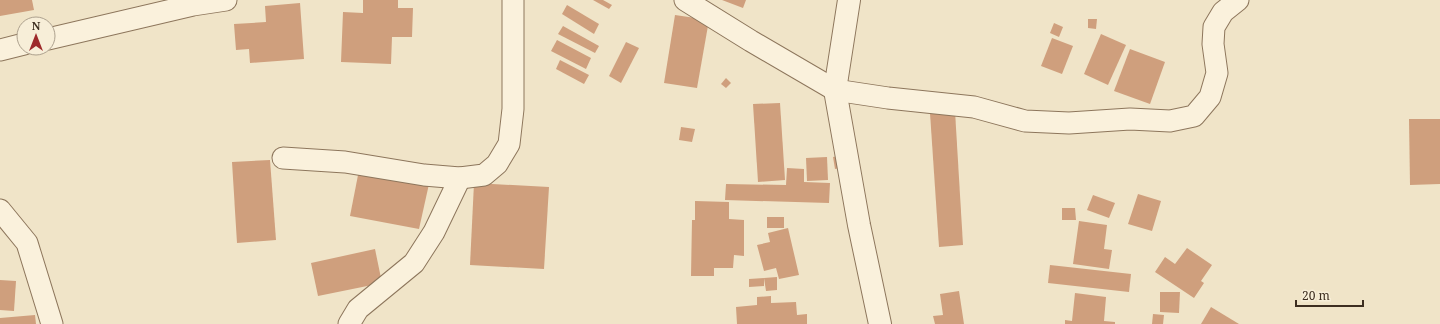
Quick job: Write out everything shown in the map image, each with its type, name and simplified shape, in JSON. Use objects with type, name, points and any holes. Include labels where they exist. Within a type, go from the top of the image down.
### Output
[{"type":"street","points":[[56,37],[194,4],[226,0]]},
{"type":"street","points":[[283,158],[345,162],[424,175],[460,178],[484,175],[497,164],[509,144],[513,109],[514,0]]},
{"type":"street","points":[[685,0],[751,41],[835,90],[888,98],[974,107],[1026,121],[1069,123],[1130,119],[1170,121],[1194,116],[1210,97],[1217,73],[1213,44],[1214,27],[1223,12],[1238,0]]},
{"type":"street","points":[[849,0],[835,90],[859,225],[880,324]]},
{"type":"street","points":[[0,50],[16,46]]},
{"type":"street","points":[[349,324],[358,309],[414,263],[434,232],[460,178]]},
{"type":"street","points":[[0,210],[27,244],[52,324]]},
{"type":"building","points":[[0,0],[32,0],[34,10],[0,16]]},
{"type":"building","points":[[363,0],[398,0],[398,8],[413,8],[412,37],[392,37],[391,64],[341,62],[343,12],[363,13]]},
{"type":"building","points":[[593,0],[603,0],[612,5],[609,9]]},
{"type":"building","points":[[722,0],[746,0],[743,8]]},
{"type":"building","points":[[300,3],[304,59],[250,63],[249,49],[236,50],[234,24],[266,22],[265,6]]},
{"type":"building","points":[[567,5],[599,24],[594,34],[562,14]]},
{"type":"building","points":[[675,15],[709,20],[697,88],[664,83]]},
{"type":"building","points":[[1088,19],[1097,19],[1096,29],[1088,28]]},
{"type":"building","points":[[1054,23],[1063,27],[1059,37],[1050,33]]},
{"type":"building","points":[[563,26],[599,46],[595,53],[558,34]]},
{"type":"building","points":[[1101,34],[1126,45],[1108,85],[1084,74]]},
{"type":"building","points":[[1052,38],[1073,46],[1062,74],[1041,66]]},
{"type":"building","points":[[557,40],[591,58],[586,69],[551,51]]},
{"type":"building","points":[[626,42],[639,48],[621,83],[609,76]]},
{"type":"building","points":[[1130,49],[1165,62],[1150,104],[1114,91]]},
{"type":"building","points":[[560,60],[589,75],[584,84],[556,69]]},
{"type":"building","points":[[726,78],[731,83],[726,88],[721,84]]},
{"type":"building","points":[[780,103],[785,180],[758,182],[753,104]]},
{"type":"building","points":[[955,111],[963,245],[939,247],[930,113]]},
{"type":"building","points":[[1409,119],[1440,119],[1440,184],[1410,185]]},
{"type":"building","points":[[681,127],[695,129],[692,142],[679,140]]},
{"type":"building","points":[[838,156],[840,168],[835,169],[833,157]]},
{"type":"building","points":[[827,157],[828,180],[807,181],[806,158]]},
{"type":"building","points":[[270,160],[276,240],[237,243],[232,162]]},
{"type":"building","points":[[787,168],[804,169],[804,182],[830,183],[829,203],[725,200],[726,184],[786,185]]},
{"type":"building","points":[[359,170],[429,184],[419,229],[350,216]]},
{"type":"building","points":[[474,183],[549,187],[544,269],[470,265]]},
{"type":"building","points":[[1138,194],[1161,201],[1152,231],[1128,224]]},
{"type":"building","points":[[1093,195],[1115,203],[1109,218],[1087,210]]},
{"type":"building","points":[[695,201],[729,202],[729,219],[744,220],[744,256],[734,255],[733,268],[714,268],[714,276],[691,276],[692,220],[695,220]]},
{"type":"building","points":[[1062,208],[1075,208],[1076,220],[1062,220]]},
{"type":"building","points":[[767,217],[784,217],[784,228],[767,228]]},
{"type":"building","points":[[1079,221],[1107,225],[1104,249],[1112,250],[1109,269],[1073,264]]},
{"type":"building","points":[[788,228],[799,275],[779,279],[776,268],[764,271],[757,245],[770,242],[768,233]]},
{"type":"building","points":[[1187,248],[1212,265],[1201,281],[1204,283],[1194,298],[1155,272],[1165,257],[1175,264]]},
{"type":"building","points":[[375,249],[382,283],[318,296],[311,263]]},
{"type":"building","points":[[1050,265],[1131,274],[1129,292],[1048,283]]},
{"type":"building","points":[[777,277],[777,290],[766,291],[764,278]]},
{"type":"building","points":[[764,278],[764,286],[749,287],[749,279]]},
{"type":"building","points":[[0,280],[16,281],[14,311],[0,310]]},
{"type":"building","points":[[959,291],[964,324],[935,324],[933,316],[943,315],[940,294]]},
{"type":"building","points":[[1160,292],[1180,292],[1179,313],[1160,312]]},
{"type":"building","points":[[1075,293],[1106,297],[1104,321],[1115,322],[1115,324],[1065,324],[1065,320],[1072,321]]},
{"type":"building","points":[[771,296],[771,303],[796,302],[797,315],[807,314],[807,324],[737,324],[736,307],[757,305],[757,297]]},
{"type":"building","points":[[1211,307],[1239,324],[1201,324]]},
{"type":"building","points":[[1153,314],[1164,315],[1163,324],[1152,324]]},
{"type":"building","points":[[35,315],[36,324],[0,324],[0,318]]}]
